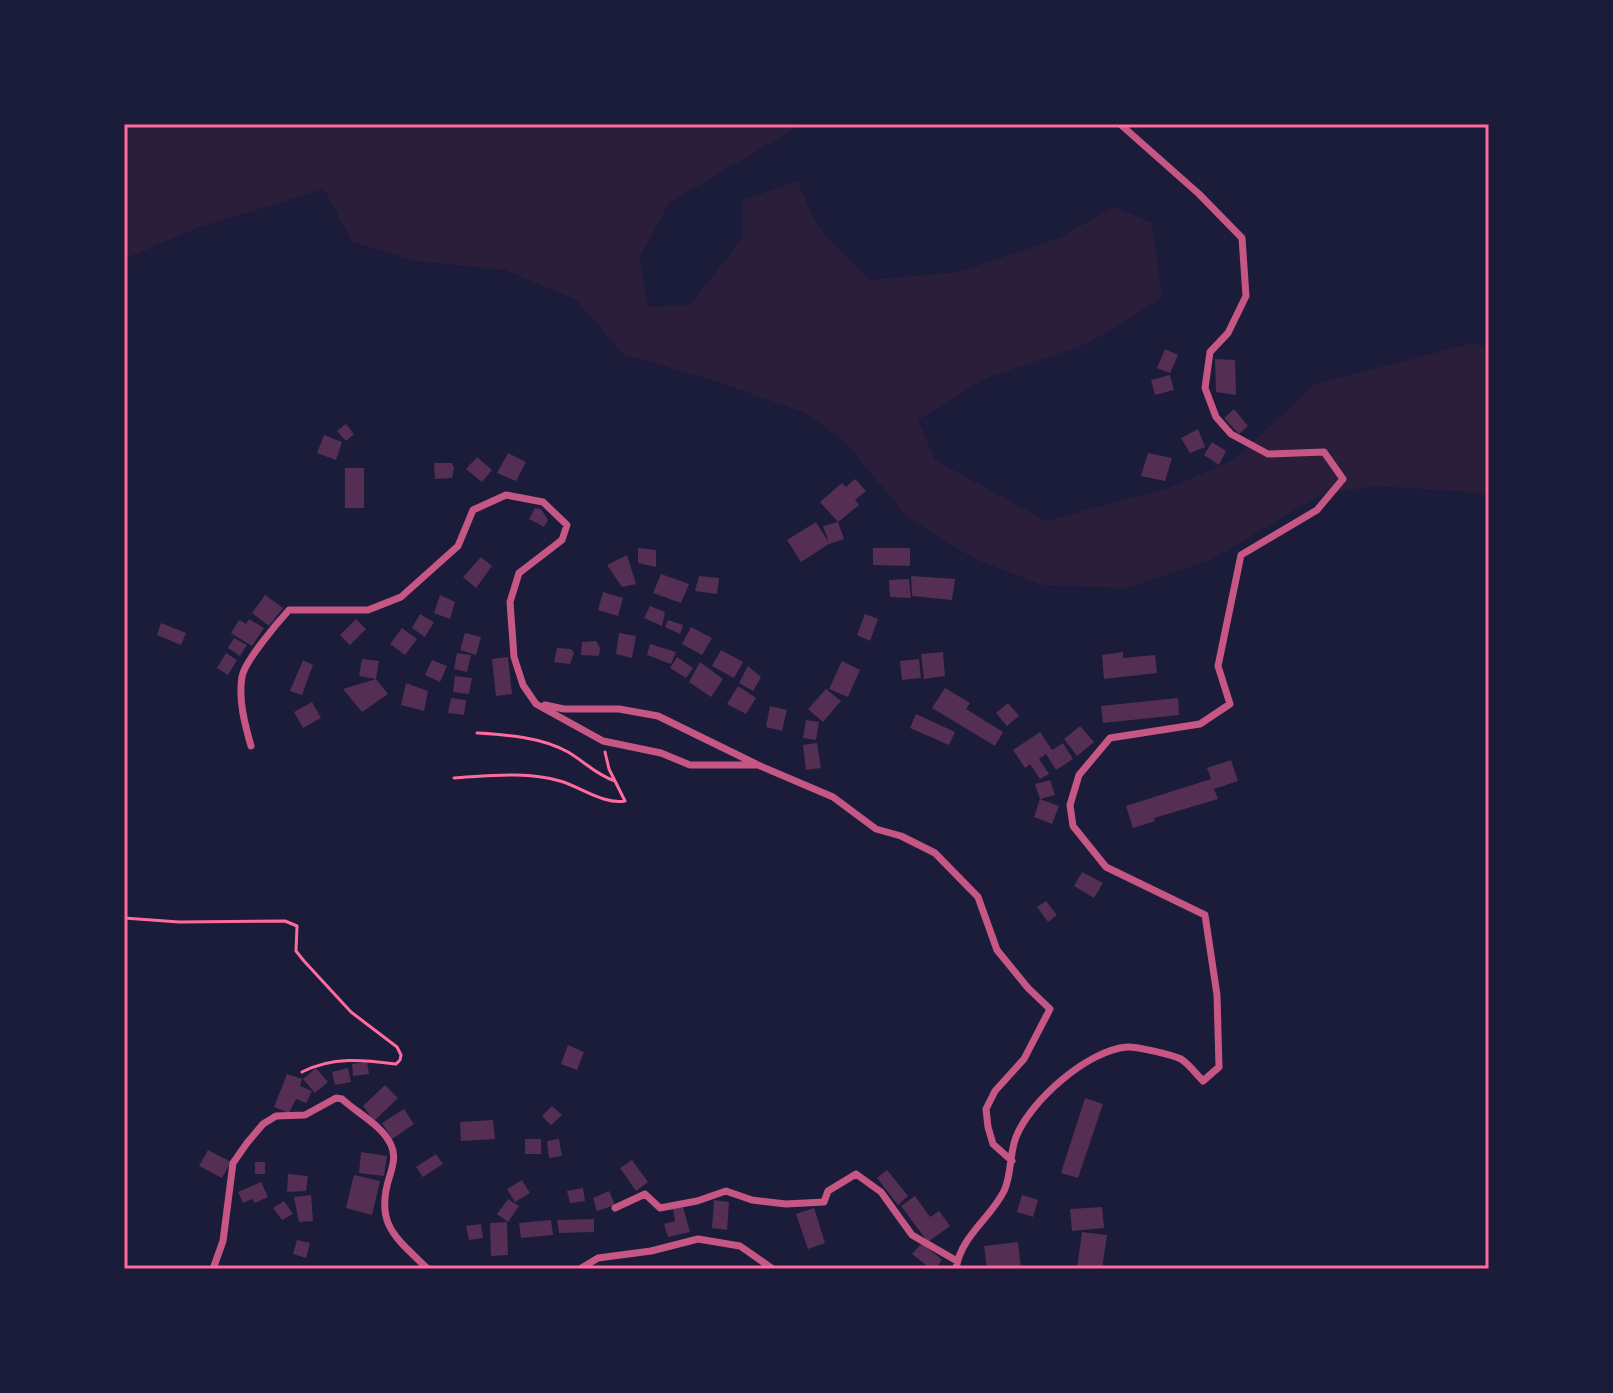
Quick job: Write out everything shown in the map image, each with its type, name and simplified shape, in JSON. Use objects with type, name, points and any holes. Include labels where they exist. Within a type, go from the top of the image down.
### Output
[{"type":"street","points":[[615,1208],[645,1194],[660,1208],[697,1201],[726,1191],[752,1200],[786,1204],[824,1202],[828,1191],[856,1174],[881,1192],[912,1235],[956,1265],[968,1237],[1003,1193],[1010,1173],[1015,1139],[1029,1113],[1057,1084],[1103,1053],[1129,1046],[1180,1059],[1203,1081],[1219,1067],[1217,995],[1205,915],[1106,867],[1073,826],[1070,805],[1079,775],[1110,738],[1200,724],[1230,704],[1218,666],[1241,555],[1317,510],[1343,479],[1324,452],[1268,454],[1231,434],[1216,417],[1205,388],[1210,352],[1228,333],[1246,296],[1242,238],[1199,194],[1120,124]]},
{"type":"street","points":[[251,746],[241,699],[242,674],[275,624],[289,610],[368,610],[401,597],[458,546],[473,510],[506,495],[543,502],[567,525],[562,540],[519,573],[510,602],[514,657],[523,685],[536,704],[603,741],[661,753],[690,765],[758,765]]},
{"type":"street","points":[[536,704],[564,709],[619,709],[658,716],[758,765],[833,797],[876,829],[901,836],[935,853],[978,897],[997,950],[1050,1009],[1024,1059],[995,1091],[986,1109],[993,1144],[1012,1161]]},
{"type":"street","points":[[213,1269],[223,1241],[233,1163],[247,1143],[263,1124],[276,1116],[305,1115],[336,1098],[342,1099],[388,1138],[393,1149],[393,1163],[383,1201],[385,1219],[397,1239],[428,1269]]},
{"type":"street","points":[[580,1269],[598,1258],[651,1251],[698,1239],[740,1246],[773,1269]]},
{"type":"path","points":[[477,733],[530,739],[566,751],[596,774],[615,781]]},
{"type":"path","points":[[454,778],[524,774],[560,781],[615,803],[625,801],[615,781],[603,741]]},
{"type":"path","points":[[124,918],[179,922],[285,921],[297,926],[296,951],[304,961],[351,1012],[397,1047],[401,1055],[396,1064],[350,1059],[313,1066],[302,1072]]},
{"type":"shaded area","points":[[124,124],[802,124],[669,203],[640,257],[648,307],[690,305],[743,237],[743,200],[797,181],[818,227],[871,280],[958,272],[1059,238],[1114,207],[1152,223],[1162,298],[1089,343],[986,378],[918,420],[935,460],[1046,521],[1166,489],[1234,460],[1315,384],[1473,343],[1489,349],[1489,497],[1473,492],[1373,486],[1320,495],[1211,560],[1127,588],[1042,585],[975,559],[908,518],[843,440],[803,412],[712,380],[623,354],[575,299],[505,270],[417,261],[352,242],[324,189],[197,228],[124,259]]},
{"type":"building","points":[[1165,349],[1178,355],[1170,373],[1157,368]]},
{"type":"building","points":[[1215,359],[1235,360],[1236,395],[1216,392]]},
{"type":"building","points":[[1170,375],[1174,390],[1155,395],[1151,380]]},
{"type":"building","points":[[1234,409],[1248,426],[1239,434],[1224,418]]},
{"type":"building","points":[[346,424],[354,434],[346,441],[337,431]]},
{"type":"building","points":[[1198,429],[1205,447],[1190,453],[1181,438]]},
{"type":"building","points":[[324,435],[342,442],[336,460],[317,453]]},
{"type":"building","points":[[1212,442],[1226,451],[1219,465],[1204,455]]},
{"type":"building","points":[[508,453],[526,462],[516,481],[497,473]]},
{"type":"building","points":[[1148,453],[1172,458],[1165,481],[1141,476]]},
{"type":"building","points":[[477,457],[492,470],[482,482],[466,469]]},
{"type":"building","points":[[434,463],[452,463],[452,478],[435,479]]},
{"type":"building","points":[[345,468],[364,468],[364,508],[345,508]]},
{"type":"building","points":[[855,479],[866,491],[855,500],[859,505],[838,522],[820,502],[842,483],[846,487]]},
{"type":"building","points":[[535,508],[541,509],[548,520],[544,527],[529,519]]},
{"type":"building","points":[[816,522],[829,543],[823,526],[838,522],[844,539],[829,544],[801,562],[787,540]]},
{"type":"building","points":[[638,548],[656,550],[656,567],[638,563]]},
{"type":"building","points":[[873,548],[910,548],[910,566],[873,565]]},
{"type":"building","points":[[627,555],[636,584],[622,587],[607,565]]},
{"type":"building","points":[[481,557],[492,566],[476,588],[463,577]]},
{"type":"building","points":[[661,574],[689,584],[681,603],[653,593]]},
{"type":"building","points":[[699,576],[719,578],[717,594],[695,591]]},
{"type":"building","points":[[911,576],[955,579],[952,600],[912,596]]},
{"type":"building","points":[[909,579],[911,598],[890,597],[889,580]]},
{"type":"building","points":[[603,592],[623,598],[618,616],[598,610]]},
{"type":"building","points":[[265,595],[283,608],[269,626],[252,613]]},
{"type":"building","points":[[440,595],[455,602],[450,619],[434,613]]},
{"type":"building","points":[[650,606],[665,612],[662,626],[644,618]]},
{"type":"building","points":[[420,614],[434,622],[425,637],[412,628]]},
{"type":"building","points":[[865,614],[878,619],[870,641],[857,635]]},
{"type":"building","points":[[249,619],[264,628],[252,646],[231,633],[239,620],[246,624]]},
{"type":"building","points":[[356,619],[366,629],[350,645],[340,635]]},
{"type":"building","points":[[668,620],[683,625],[680,634],[665,627]]},
{"type":"building","points":[[161,623],[186,633],[181,645],[157,635]]},
{"type":"building","points":[[691,627],[712,638],[702,655],[682,644]]},
{"type":"building","points":[[402,628],[417,639],[405,655],[390,644]]},
{"type":"building","points":[[465,633],[481,637],[476,655],[460,650]]},
{"type":"building","points":[[619,633],[636,636],[632,658],[616,654]]},
{"type":"building","points":[[234,638],[247,645],[240,656],[228,648]]},
{"type":"building","points":[[596,641],[600,648],[599,656],[581,655],[582,642]]},
{"type":"building","points":[[650,644],[676,652],[671,664],[647,655]]},
{"type":"building","points":[[557,648],[571,649],[574,653],[570,664],[554,662]]},
{"type":"building","points":[[721,650],[743,662],[734,678],[712,666]]},
{"type":"building","points":[[943,652],[945,676],[924,679],[921,654]]},
{"type":"building","points":[[1123,652],[1123,658],[1155,655],[1157,673],[1104,679],[1102,655]]},
{"type":"building","points":[[226,653],[237,660],[228,675],[217,668]]},
{"type":"building","points":[[457,653],[471,655],[467,672],[454,669]]},
{"type":"building","points":[[508,657],[512,694],[496,696],[492,659]]},
{"type":"building","points":[[677,657],[693,668],[686,678],[670,668]]},
{"type":"building","points":[[362,659],[379,661],[376,679],[359,676]]},
{"type":"building","points":[[919,659],[921,678],[902,680],[900,661]]},
{"type":"building","points":[[303,660],[313,665],[302,695],[290,691]]},
{"type":"building","points":[[432,660],[447,666],[440,682],[425,675]]},
{"type":"building","points":[[842,661],[860,670],[848,697],[829,689]]},
{"type":"building","points":[[700,662],[723,679],[711,697],[689,682]]},
{"type":"building","points":[[748,666],[761,677],[753,691],[739,683]]},
{"type":"building","points":[[455,676],[472,678],[469,694],[453,692]]},
{"type":"building","points":[[376,679],[388,694],[362,712],[343,689]]},
{"type":"building","points":[[406,683],[428,691],[424,711],[401,705]]},
{"type":"building","points":[[738,686],[756,698],[746,714],[727,704]]},
{"type":"building","points":[[945,688],[970,703],[966,709],[1003,732],[995,746],[932,708]]},
{"type":"building","points":[[826,689],[841,701],[823,722],[808,709]]},
{"type":"building","points":[[451,698],[466,700],[464,715],[448,713]]},
{"type":"building","points":[[1178,698],[1179,715],[1103,723],[1101,706]]},
{"type":"building","points":[[312,702],[321,718],[303,728],[294,712]]},
{"type":"building","points":[[1008,703],[1019,716],[1007,726],[996,713]]},
{"type":"building","points":[[770,706],[787,710],[782,731],[766,727]]},
{"type":"building","points":[[916,714],[955,732],[949,745],[910,728]]},
{"type":"building","points":[[806,720],[819,722],[816,740],[803,738]]},
{"type":"building","points":[[1080,726],[1094,742],[1077,756],[1064,739]]},
{"type":"building","points":[[1040,732],[1052,750],[1063,743],[1073,759],[1056,770],[1046,754],[1039,759],[1049,774],[1040,779],[1030,764],[1025,768],[1013,750]]},
{"type":"building","points":[[817,743],[821,768],[806,770],[803,745]]},
{"type":"building","points":[[1231,760],[1238,781],[1214,789],[1218,799],[1154,818],[1155,821],[1133,828],[1126,806],[1211,779],[1207,768]]},
{"type":"building","points":[[1050,780],[1055,795],[1040,799],[1035,784]]},
{"type":"building","points":[[1040,799],[1059,806],[1052,824],[1034,817]]},
{"type":"building","points":[[1082,872],[1103,883],[1094,898],[1074,886]]},
{"type":"building","points":[[1046,901],[1057,915],[1048,922],[1037,907]]},
{"type":"building","points":[[568,1045],[584,1052],[577,1070],[561,1064]]},
{"type":"building","points":[[367,1062],[369,1074],[353,1076],[352,1064]]},
{"type":"building","points":[[316,1068],[328,1082],[315,1093],[303,1079]]},
{"type":"building","points":[[348,1068],[351,1082],[335,1085],[332,1072]]},
{"type":"building","points":[[287,1074],[302,1079],[300,1086],[312,1091],[306,1103],[296,1099],[289,1113],[274,1107]]},
{"type":"building","points":[[385,1085],[398,1098],[374,1121],[363,1106]]},
{"type":"building","points":[[1085,1098],[1103,1104],[1078,1178],[1061,1173]]},
{"type":"building","points":[[552,1106],[562,1115],[551,1125],[542,1116]]},
{"type":"building","points":[[404,1109],[414,1124],[392,1139],[382,1123]]},
{"type":"building","points":[[493,1120],[495,1139],[461,1141],[460,1122]]},
{"type":"building","points":[[525,1139],[541,1139],[541,1154],[525,1154]]},
{"type":"building","points":[[559,1139],[562,1156],[549,1158],[547,1141]]},
{"type":"building","points":[[208,1150],[231,1162],[222,1178],[199,1166]]},
{"type":"building","points":[[361,1152],[387,1156],[384,1176],[359,1173]]},
{"type":"building","points":[[436,1154],[443,1164],[423,1177],[416,1167]]},
{"type":"building","points":[[632,1160],[648,1182],[636,1191],[620,1168]]},
{"type":"building","points":[[255,1162],[265,1162],[265,1174],[255,1174]]},
{"type":"building","points":[[887,1170],[908,1196],[898,1205],[877,1178]]},
{"type":"building","points":[[288,1174],[308,1176],[306,1191],[287,1192]]},
{"type":"building","points":[[354,1175],[380,1181],[372,1215],[346,1208]]},
{"type":"building","points":[[522,1180],[530,1193],[515,1202],[507,1189]]},
{"type":"building","points":[[261,1182],[268,1197],[255,1203],[252,1199],[243,1203],[238,1192]]},
{"type":"building","points":[[583,1188],[585,1201],[570,1203],[567,1191]]},
{"type":"building","points":[[609,1191],[615,1205],[597,1211],[593,1198]]},
{"type":"building","points":[[311,1195],[313,1221],[299,1222],[294,1197]]},
{"type":"building","points":[[1022,1195],[1038,1200],[1033,1217],[1017,1212]]},
{"type":"building","points":[[915,1196],[930,1217],[939,1211],[950,1226],[928,1242],[901,1206]]},
{"type":"building","points":[[508,1199],[519,1206],[508,1222],[497,1214]]},
{"type":"building","points":[[714,1200],[729,1202],[727,1230],[712,1228]]},
{"type":"building","points":[[284,1201],[293,1214],[282,1220],[273,1208]]},
{"type":"building","points":[[683,1207],[690,1232],[668,1237],[664,1224],[675,1221],[673,1209]]},
{"type":"building","points":[[1102,1207],[1104,1228],[1072,1231],[1070,1209]]},
{"type":"building","points":[[814,1208],[825,1243],[808,1249],[796,1214]]},
{"type":"building","points":[[594,1219],[594,1232],[559,1233],[557,1220]]},
{"type":"building","points":[[551,1220],[553,1235],[521,1238],[519,1223]]},
{"type":"building","points":[[507,1222],[508,1255],[491,1256],[490,1223]]},
{"type":"building","points":[[481,1224],[483,1238],[469,1240],[466,1226]]},
{"type":"building","points":[[1082,1232],[1107,1235],[1102,1269],[1077,1268]]},
{"type":"building","points":[[297,1240],[310,1243],[306,1258],[293,1254]]},
{"type":"building","points":[[1018,1242],[1021,1269],[987,1269],[984,1246]]},
{"type":"building","points":[[922,1243],[942,1260],[935,1269],[912,1254]]}]
